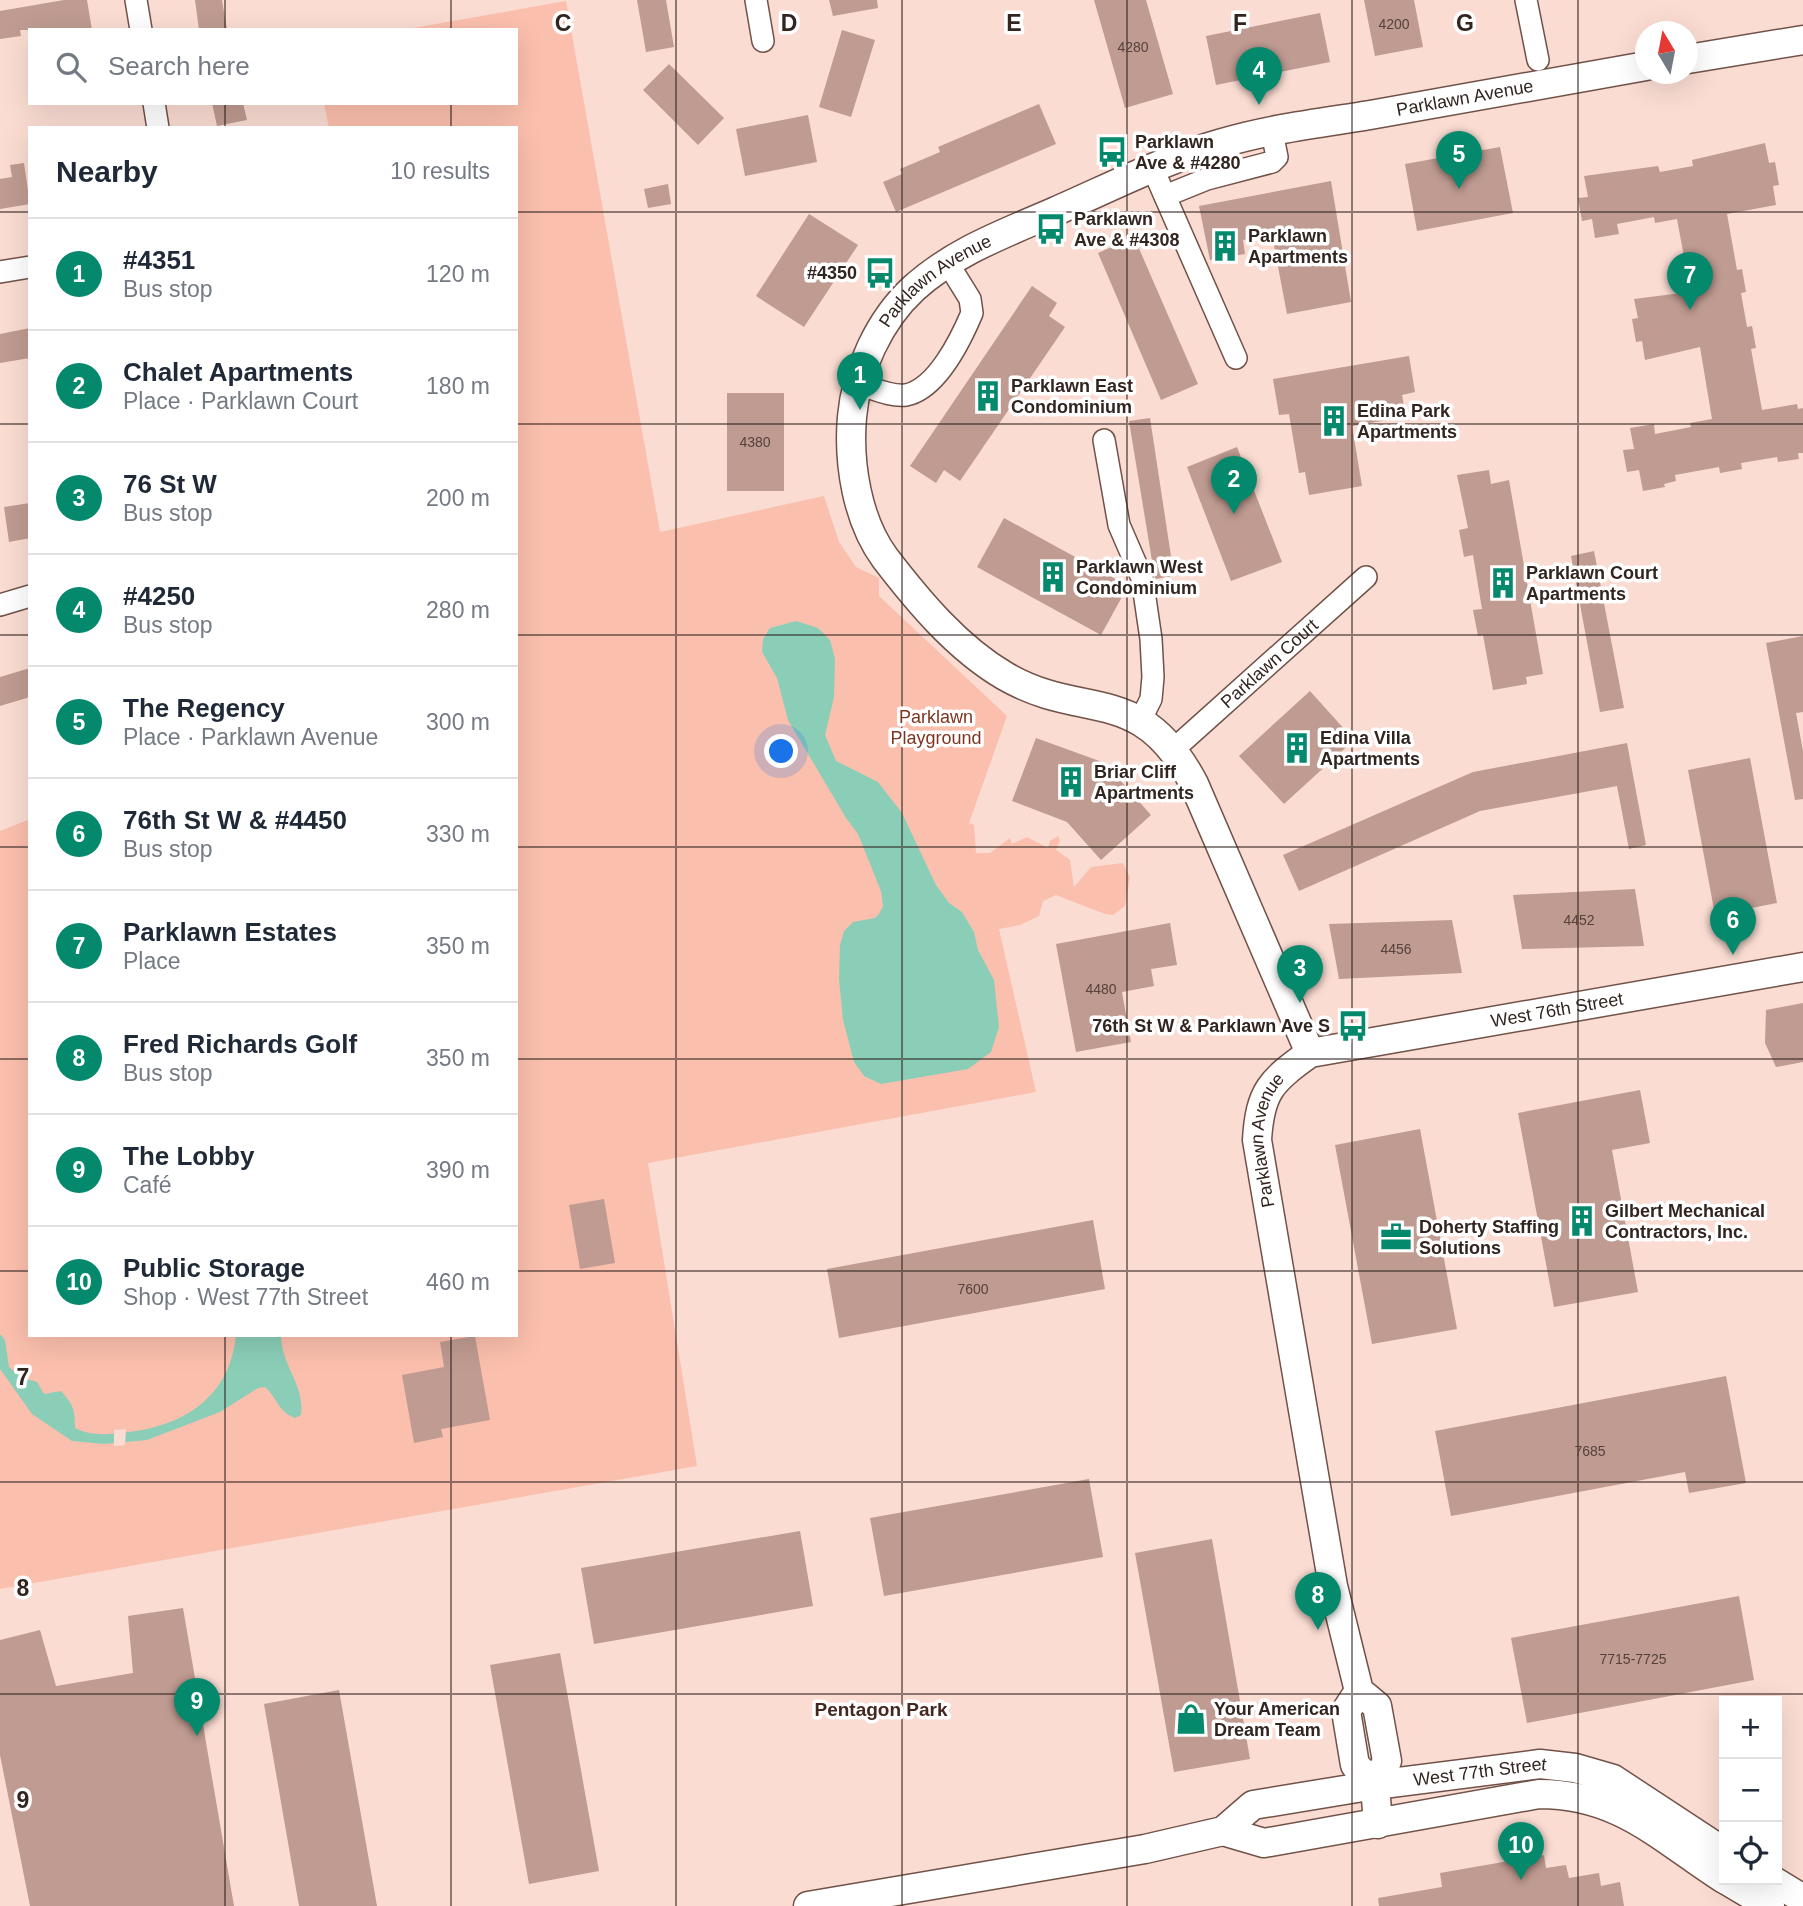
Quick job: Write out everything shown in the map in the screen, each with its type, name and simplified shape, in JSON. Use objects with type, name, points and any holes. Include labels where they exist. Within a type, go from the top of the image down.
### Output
[{"type":"street","points":[[136,0],[141,28]]},
{"type":"street","points":[[756,0],[763,41]]},
{"type":"street","points":[[1526,0],[1538,60]]},
{"type":"street","points":[[1698,57],[1803,40]]},
{"type":"street","name":"Parklawn Avenue","points":[[1376,1785],[1355,1765],[1346,1711],[1359,1691],[1333,1586],[1257,1140],[1259,1107],[1279,1075],[1310,1053],[1194,784],[1174,749],[1140,721],[1115,708],[1045,693],[1007,677],[972,653],[907,585],[881,553],[865,517],[854,477],[850,437],[858,384],[867,358],[885,322],[912,290],[947,262],[978,244],[1218,144],[1272,132],[1635,68]]},
{"type":"street","points":[[154,105],[158,126]]},
{"type":"street","points":[[1165,196],[1207,179],[1272,162],[1277,157],[1272,132]]},
{"type":"street","points":[[1153,169],[1236,358]]},
{"type":"street","points":[[858,384],[891,394],[906,395],[933,378],[972,313],[970,299],[947,262]]},
{"type":"street","points":[[0,272],[28,267]]},
{"type":"street","points":[[1104,440],[1119,525],[1142,578],[1151,639],[1152,688],[1140,721]]},
{"type":"street","name":"Parklawn Court","points":[[1174,749],[1366,578]]},
{"type":"street","points":[[0,605],[28,597]]},
{"type":"street","name":"West 76th Street","points":[[1310,1053],[1803,967]]},
{"type":"street","name":"West 77th Street","points":[[808,1906],[1145,1849],[1223,1831],[1253,1805],[1376,1785],[1540,1764],[1575,1768],[1614,1779],[1719,1849]]},
{"type":"street","points":[[1376,1785],[1378,1824]]},
{"type":"street","name":"West 77th Street","points":[[1223,1831],[1264,1843],[1539,1794],[1571,1794],[1601,1802],[1643,1825],[1719,1875]]},
{"type":"street","name":"West 77th Street","points":[[1735,1885],[1770,1906]]},
{"type":"street","points":[[1780,1885],[1803,1899]]},
{"type":"green space","name":"Parklawn Playground","points":[[566,1],[660,532],[824,496],[839,542],[856,567],[879,578],[879,596],[1007,716],[969,823],[974,825],[976,853],[990,853],[1010,838],[1012,844],[1027,837],[1048,848],[1050,841],[1058,836],[1060,841],[1056,850],[1070,860],[1074,887],[1091,867],[1123,863],[1130,877],[1125,906],[1113,915],[1105,914],[1056,895],[1043,901],[1039,916],[1020,925],[999,929],[1036,1092],[648,1163],[697,1466],[0,1589],[0,831],[28,820],[28,1337],[518,1337],[518,126],[329,126],[324,105],[518,105],[518,28],[413,28]]},
{"type":"water","points":[[796,621],[818,628],[830,640],[835,659],[834,697],[825,735],[836,761],[878,782],[902,813],[936,885],[949,903],[962,912],[974,932],[978,950],[994,980],[999,1027],[991,1052],[968,1069],[881,1084],[864,1076],[854,1062],[843,1020],[839,979],[840,945],[844,931],[853,922],[875,918],[883,906],[881,891],[858,834],[788,720],[777,678],[762,652],[763,639],[770,628]]},
{"type":"water","points":[[0,1334],[5,1340],[9,1367],[23,1378],[37,1382],[44,1394],[61,1391],[72,1407],[75,1428],[95,1434],[129,1432],[169,1422],[202,1403],[215,1390],[225,1374],[236,1337],[281,1337],[285,1356],[300,1394],[301,1415],[295,1418],[284,1412],[265,1387],[258,1388],[220,1412],[147,1440],[104,1444],[72,1441],[32,1414],[0,1369]]},
{"type":"pier","points":[[126,1429],[125,1445],[114,1446],[114,1430]]},
{"type":"building","points":[[64,0],[87,0],[92,28],[28,28],[20,30],[21,36],[0,39],[0,11]]},
{"type":"building","points":[[195,0],[222,0],[227,28],[199,28]]},
{"type":"building","points":[[637,0],[666,0],[674,47],[646,52]]},
{"type":"building","points":[[829,0],[877,0],[878,8],[833,16]]},
{"type":"building","points":[[1094,0],[1146,0],[1173,94],[1125,108]]},
{"type":"building","points":[[1364,0],[1414,0],[1423,47],[1375,56]]},
{"type":"building","points":[[1320,13],[1330,62],[1216,85],[1206,36]]},
{"type":"building","points":[[842,30],[875,40],[851,117],[819,107]]},
{"type":"building","points":[[669,64],[724,118],[698,145],[643,90]]},
{"type":"building","points":[[1039,104],[1056,144],[896,212],[883,182],[902,174],[900,169],[940,152],[938,147]]},
{"type":"building","points":[[212,105],[243,105],[247,120],[217,126]]},
{"type":"building","points":[[808,115],[817,162],[745,176],[736,129]]},
{"type":"building","points":[[1765,143],[1769,163],[1775,162],[1779,185],[1773,186],[1776,205],[1727,214],[1737,270],[1742,269],[1746,292],[1741,293],[1747,327],[1752,326],[1756,348],[1751,349],[1762,410],[1797,404],[1798,409],[1803,408],[1803,453],[1798,453],[1799,459],[1778,462],[1777,457],[1741,463],[1742,469],[1720,473],[1719,467],[1675,475],[1676,481],[1664,484],[1665,487],[1643,491],[1639,470],[1627,472],[1623,450],[1634,449],[1630,428],[1654,424],[1655,434],[1691,427],[1690,423],[1712,419],[1700,347],[1645,360],[1642,341],[1636,342],[1632,319],[1638,318],[1634,299],[1697,291],[1692,261],[1685,262],[1677,219],[1655,223],[1654,217],[1617,224],[1619,234],[1595,238],[1592,219],[1582,221],[1578,198],[1588,197],[1584,176],[1658,166],[1660,172],[1693,166],[1692,160]]},
{"type":"building","points":[[1500,147],[1513,213],[1417,231],[1405,164]]},
{"type":"building","points":[[24,163],[28,204],[0,209],[0,179],[12,177],[10,165]]},
{"type":"building","name":"Parklawn Apartments","points":[[1331,181],[1351,302],[1287,314],[1272,235],[1243,240],[1245,254],[1210,260],[1199,206]]},
{"type":"building","points":[[668,184],[671,204],[648,208],[644,189]]},
{"type":"building","points":[[809,214],[858,245],[804,327],[756,296]]},
{"type":"building","points":[[1134,237],[1198,384],[1161,400],[1098,253]]},
{"type":"building","name":"Parklawn East Condominium","points":[[1032,286],[1057,303],[1049,316],[1065,327],[960,481],[944,470],[936,483],[910,466]]},
{"type":"building","points":[[28,328],[28,358],[0,363],[0,334]]},
{"type":"building","name":"Edina Park Apartments","points":[[1409,356],[1415,392],[1402,395],[1406,417],[1352,426],[1362,486],[1309,495],[1305,472],[1299,473],[1289,414],[1279,415],[1273,379]]},
{"type":"building","points":[[727,393],[784,393],[784,491],[727,491]]},
{"type":"building","points":[[1150,418],[1174,576],[1155,579],[1129,421]]},
{"type":"building","points":[[1237,447],[1282,562],[1231,581],[1187,467]]},
{"type":"building","name":"Parklawn Court Apartments","points":[[1489,470],[1491,484],[1509,480],[1543,674],[1526,677],[1527,684],[1493,690],[1483,635],[1478,636],[1473,610],[1482,609],[1473,555],[1464,557],[1459,530],[1468,528],[1457,475]]},
{"type":"building","points":[[28,503],[28,538],[9,542],[4,507]]},
{"type":"building","name":"Parklawn West Condominium","points":[[1004,518],[1128,586],[1101,635],[977,567]]},
{"type":"building","points":[[1594,551],[1624,708],[1600,712],[1571,556]]},
{"type":"building","points":[[1803,636],[1803,712],[1796,713],[1803,751],[1803,799],[1795,800],[1766,643]]},
{"type":"building","points":[[28,669],[28,698],[0,706],[0,677]]},
{"type":"building","name":"Edina Villa Apartments","points":[[1310,691],[1354,740],[1284,804],[1239,756]]},
{"type":"building","name":"Briar Cliff Apartments","points":[[1036,738],[1105,763],[1151,815],[1101,860],[1067,822],[1012,801]]},
{"type":"building","points":[[1627,743],[1646,845],[1629,849],[1617,786],[1480,811],[1299,891],[1283,855],[1473,772]]},
{"type":"building","points":[[1750,758],[1777,903],[1715,915],[1688,770]]},
{"type":"building","points":[[1635,889],[1644,946],[1522,949],[1513,895]]},
{"type":"building","points":[[1452,920],[1462,973],[1339,979],[1329,924]]},
{"type":"building","points":[[1170,923],[1177,965],[1151,969],[1154,986],[1122,992],[1131,1042],[1076,1052],[1056,944]]},
{"type":"building","points":[[1803,1003],[1803,1062],[1776,1067],[1765,1043],[1766,1010]]},
{"type":"building","name":"Gilbert Mechanical Contractors, Inc.","points":[[1640,1090],[1650,1143],[1612,1150],[1638,1292],[1554,1307],[1518,1113]]},
{"type":"building","name":"Doherty Staffing Solutions","points":[[1420,1129],[1457,1329],[1372,1344],[1335,1145]]},
{"type":"building","points":[[604,1199],[615,1263],[580,1269],[569,1205]]},
{"type":"building","points":[[1093,1220],[1105,1289],[839,1338],[827,1269]]},
{"type":"building","points":[[475,1337],[490,1420],[441,1429],[443,1437],[414,1443],[402,1375],[444,1367],[440,1342]]},
{"type":"building","points":[[1726,1376],[1746,1483],[1689,1493],[1685,1472],[1451,1516],[1435,1431]]},
{"type":"building","points":[[1089,1479],[1103,1557],[884,1596],[870,1518]]},
{"type":"building","points":[[800,1531],[813,1606],[594,1644],[581,1568]]},
{"type":"building","points":[[1212,1539],[1250,1759],[1174,1772],[1135,1553]]},
{"type":"building","points":[[1739,1596],[1754,1680],[1527,1723],[1511,1638]]},
{"type":"building","points":[[183,1608],[234,1906],[30,1906],[0,1755],[0,1640],[40,1630],[56,1686],[133,1673],[128,1616]]},
{"type":"building","points":[[560,1653],[599,1871],[529,1884],[490,1665]]},
{"type":"building","points":[[339,1690],[377,1906],[299,1906],[264,1704]]},
{"type":"building","points":[[1544,1855],[1546,1868],[1566,1865],[1569,1878],[1599,1873],[1601,1886],[1620,1882],[1624,1906],[1379,1906],[1378,1898],[1442,1887],[1440,1873]]},
{"type":"place","name":"#4250","points":[[1259,105]]},
{"type":"place","name":"Parklawn Ave & #4280","points":[[1112,152]]},
{"type":"place","name":"The Regency","points":[[1459,189]]},
{"type":"place","name":"Parklawn Ave & #4308","points":[[1051,229]]},
{"type":"place","name":"Parklawn Apartments","points":[[1225,246]]},
{"type":"place","name":"#4350","points":[[880,273]]},
{"type":"place","name":"Parklawn Estates","points":[[1690,310]]},
{"type":"place","name":"Parklawn East Condominium","points":[[988,396]]},
{"type":"place","name":"#4351","points":[[860,410]]},
{"type":"place","name":"Edina Park Apartments","points":[[1334,421]]},
{"type":"place","name":"Chalet Apartments","points":[[1234,514]]},
{"type":"place","name":"Parklawn West Condominium","points":[[1053,577]]},
{"type":"place","name":"Parklawn Court Apartments","points":[[1503,583]]},
{"type":"place","name":"Edina Villa Apartments","points":[[1297,748]]},
{"type":"place","name":"Briar Cliff Apartments","points":[[1071,782]]},
{"type":"place","name":"76th St W & #4450","points":[[1733,955]]},
{"type":"place","name":"76 St W","points":[[1300,1003]]},
{"type":"place","name":"76th St W & Parklawn Ave S","points":[[1353,1026]]},
{"type":"place","name":"Gilbert Mechanical Contractors, Inc.","points":[[1582,1221]]},
{"type":"place","name":"Doherty Staffing Solutions","points":[[1396,1237]]},
{"type":"place","name":"Fred Richards Golf","points":[[1318,1630]]},
{"type":"place","name":"Your American Dream Team","points":[[1191,1719]]},
{"type":"place","name":"The Lobby","points":[[197,1736]]},
{"type":"place","name":"Public Storage","points":[[1521,1880]]},
{"type":"district","name":"Pentagon Park","points":[[881,1709]]}]
